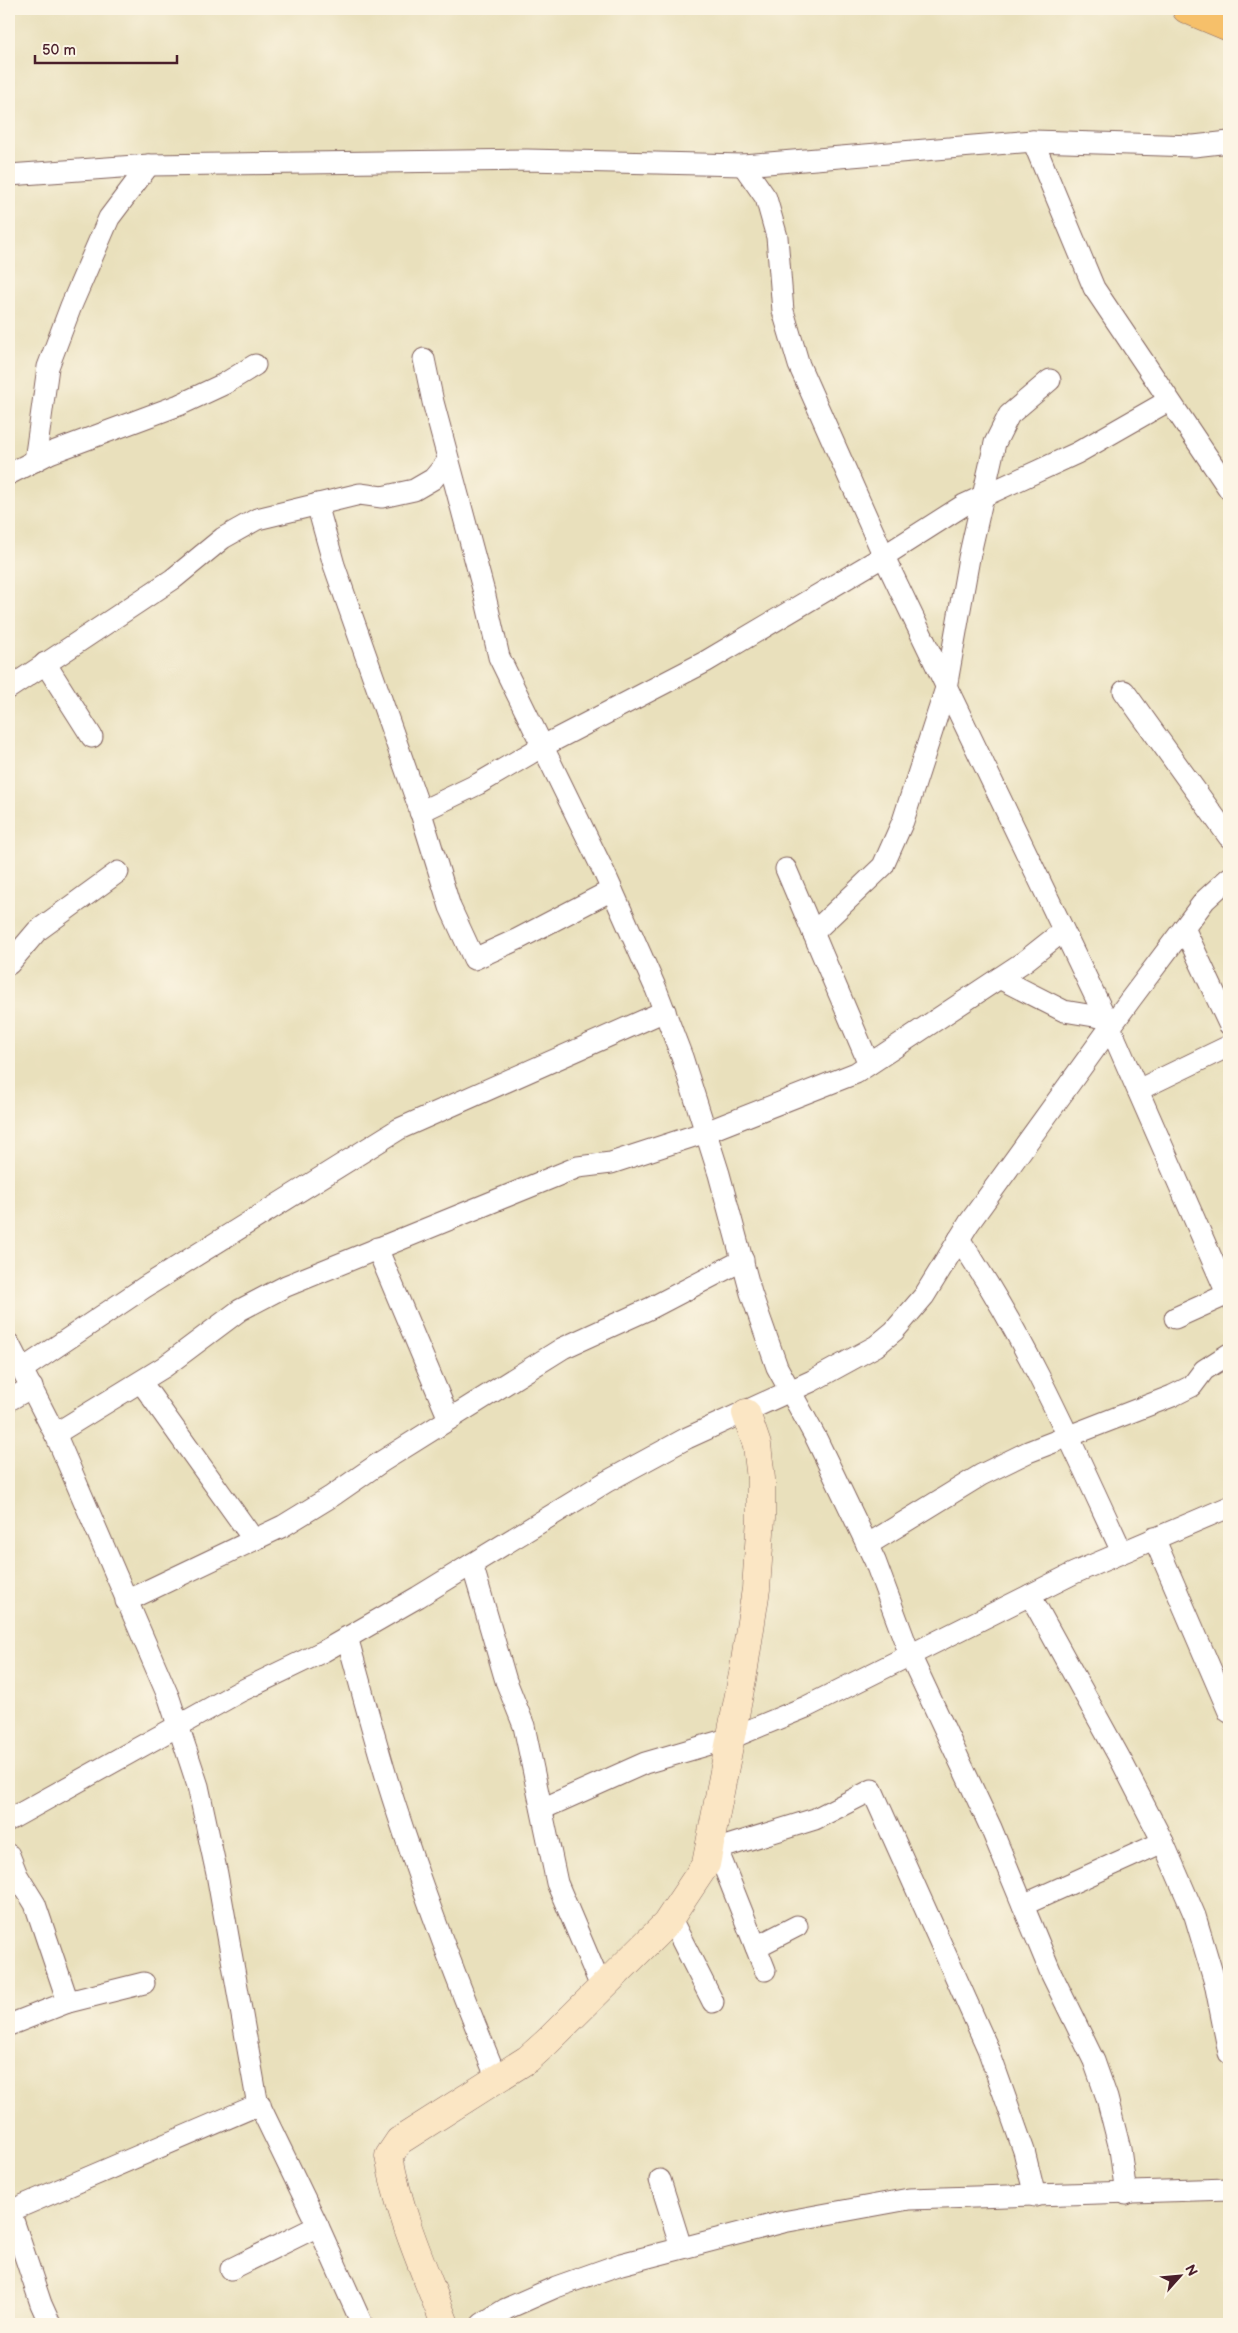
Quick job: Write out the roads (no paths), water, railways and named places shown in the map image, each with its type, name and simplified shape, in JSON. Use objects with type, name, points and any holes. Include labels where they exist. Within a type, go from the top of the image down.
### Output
[{"type":"highway","points":[[1186,9],[1229,27]]},
{"type":"street","points":[[9,175],[149,165],[527,160],[743,165],[1032,141],[1194,146],[1229,142]]},
{"type":"street","points":[[1032,141],[1094,288],[1168,401],[1229,489]]},
{"type":"street","points":[[35,461],[48,366],[71,306],[108,218],[149,165]]},
{"type":"street","points":[[743,165],[766,198],[774,227],[782,311],[799,365],[884,556],[946,688],[1108,1022],[1228,1296],[1176,1318]]},
{"type":"street","points":[[424,359],[448,461],[485,596],[499,656],[612,890],[665,1011],[706,1132],[742,1260],[777,1367],[816,1438],[868,1545],[910,1655],[990,1828],[1051,1973],[1094,2061],[1107,2098],[1120,2149],[1126,2194]]},
{"type":"street","points":[[9,474],[102,432],[179,405],[224,384],[255,365]]},
{"type":"street","points":[[814,933],[883,866],[903,820],[946,688],[969,558],[995,443],[1009,415],[1050,380]]},
{"type":"street","points":[[420,812],[478,784],[543,746],[705,662],[884,556],[964,505],[1077,453],[1168,401]]},
{"type":"street","points":[[9,688],[173,579],[223,538],[257,519],[360,494],[382,498],[414,490],[433,480],[448,461]]},
{"type":"street","points":[[317,504],[334,565],[420,812],[450,907],[474,959],[518,939],[612,890]]},
{"type":"street","points":[[45,663],[92,737]]},
{"type":"street","points":[[1124,692],[1229,837]]},
{"type":"street","points":[[786,869],[869,1064]]},
{"type":"street","points":[[9,964],[37,931],[118,872]]},
{"type":"street","points":[[9,1820],[239,1692],[348,1638],[606,1482],[687,1438],[790,1392],[876,1346],[894,1330],[924,1296],[959,1239],[1108,1022],[1205,900],[1229,878]]},
{"type":"street","points":[[1184,928],[1229,1024]]},
{"type":"street","points":[[55,1434],[164,1368],[240,1310],[286,1286],[578,1168],[611,1163],[706,1132],[856,1073],[998,978],[1064,931]]},
{"type":"street","points":[[998,978],[1064,1012],[1108,1022]]},
{"type":"street","points":[[9,1400],[27,1378],[144,1287],[399,1129],[665,1011]]},
{"type":"street","points":[[1138,1090],[1229,1046]]},
{"type":"street","points":[[959,1239],[984,1276],[1068,1437],[1122,1552]]},
{"type":"street","points":[[377,1248],[449,1419]]},
{"type":"street","points":[[126,1601],[283,1526],[332,1496],[381,1462],[564,1348],[651,1308],[742,1260]]},
{"type":"street","points":[[9,1344],[55,1434],[169,1698],[200,1796],[260,2104],[362,2324]]},
{"type":"street","points":[[868,1545],[981,1475],[1028,1452],[1172,1396],[1192,1386],[1204,1370],[1229,1354]]},
{"type":"street","points":[[141,1382],[254,1540]]},
{"type":"street","points":[[445,2324],[411,2238],[392,2175],[389,2156],[399,2141],[528,2059],[547,2042],[602,1989],[670,1917],[713,1851],[756,1590],[762,1479],[757,1445],[746,1413]]},
{"type":"street","points":[[542,1809],[645,1764],[731,1738],[806,1707],[1030,1595],[1122,1552],[1229,1506]]},
{"type":"street","points":[[1154,1538],[1228,1706]]},
{"type":"street","points":[[472,1564],[506,1681],[524,1726],[558,1883],[602,1989]]},
{"type":"street","points":[[1030,1595],[1123,1764],[1163,1842],[1195,1916],[1215,1983],[1229,2053]]},
{"type":"street","points":[[348,1638],[395,1803],[419,1877],[469,2010],[498,2079]]},
{"type":"street","points":[[713,1851],[815,1819],[872,1790],[988,2050],[1024,2151],[1035,2196]]},
{"type":"street","points":[[1023,1905],[1163,1842]]},
{"type":"street","points":[[713,1851],[765,1970]]},
{"type":"street","points":[[9,1856],[17,1875],[35,1904],[68,2002]]},
{"type":"street","points":[[670,1917],[713,2002]]},
{"type":"street","points":[[756,1947],[796,1926]]},
{"type":"street","points":[[9,2025],[68,2002],[144,1983]]},
{"type":"street","points":[[50,2324],[41,2304],[9,2210],[260,2104]]},
{"type":"street","points":[[660,2180],[682,2247]]},
{"type":"street","points":[[482,2324],[506,2309],[556,2287],[682,2247],[783,2222],[909,2199],[1126,2194],[1229,2189]]},
{"type":"street","points":[[231,2269],[318,2226]]}]
